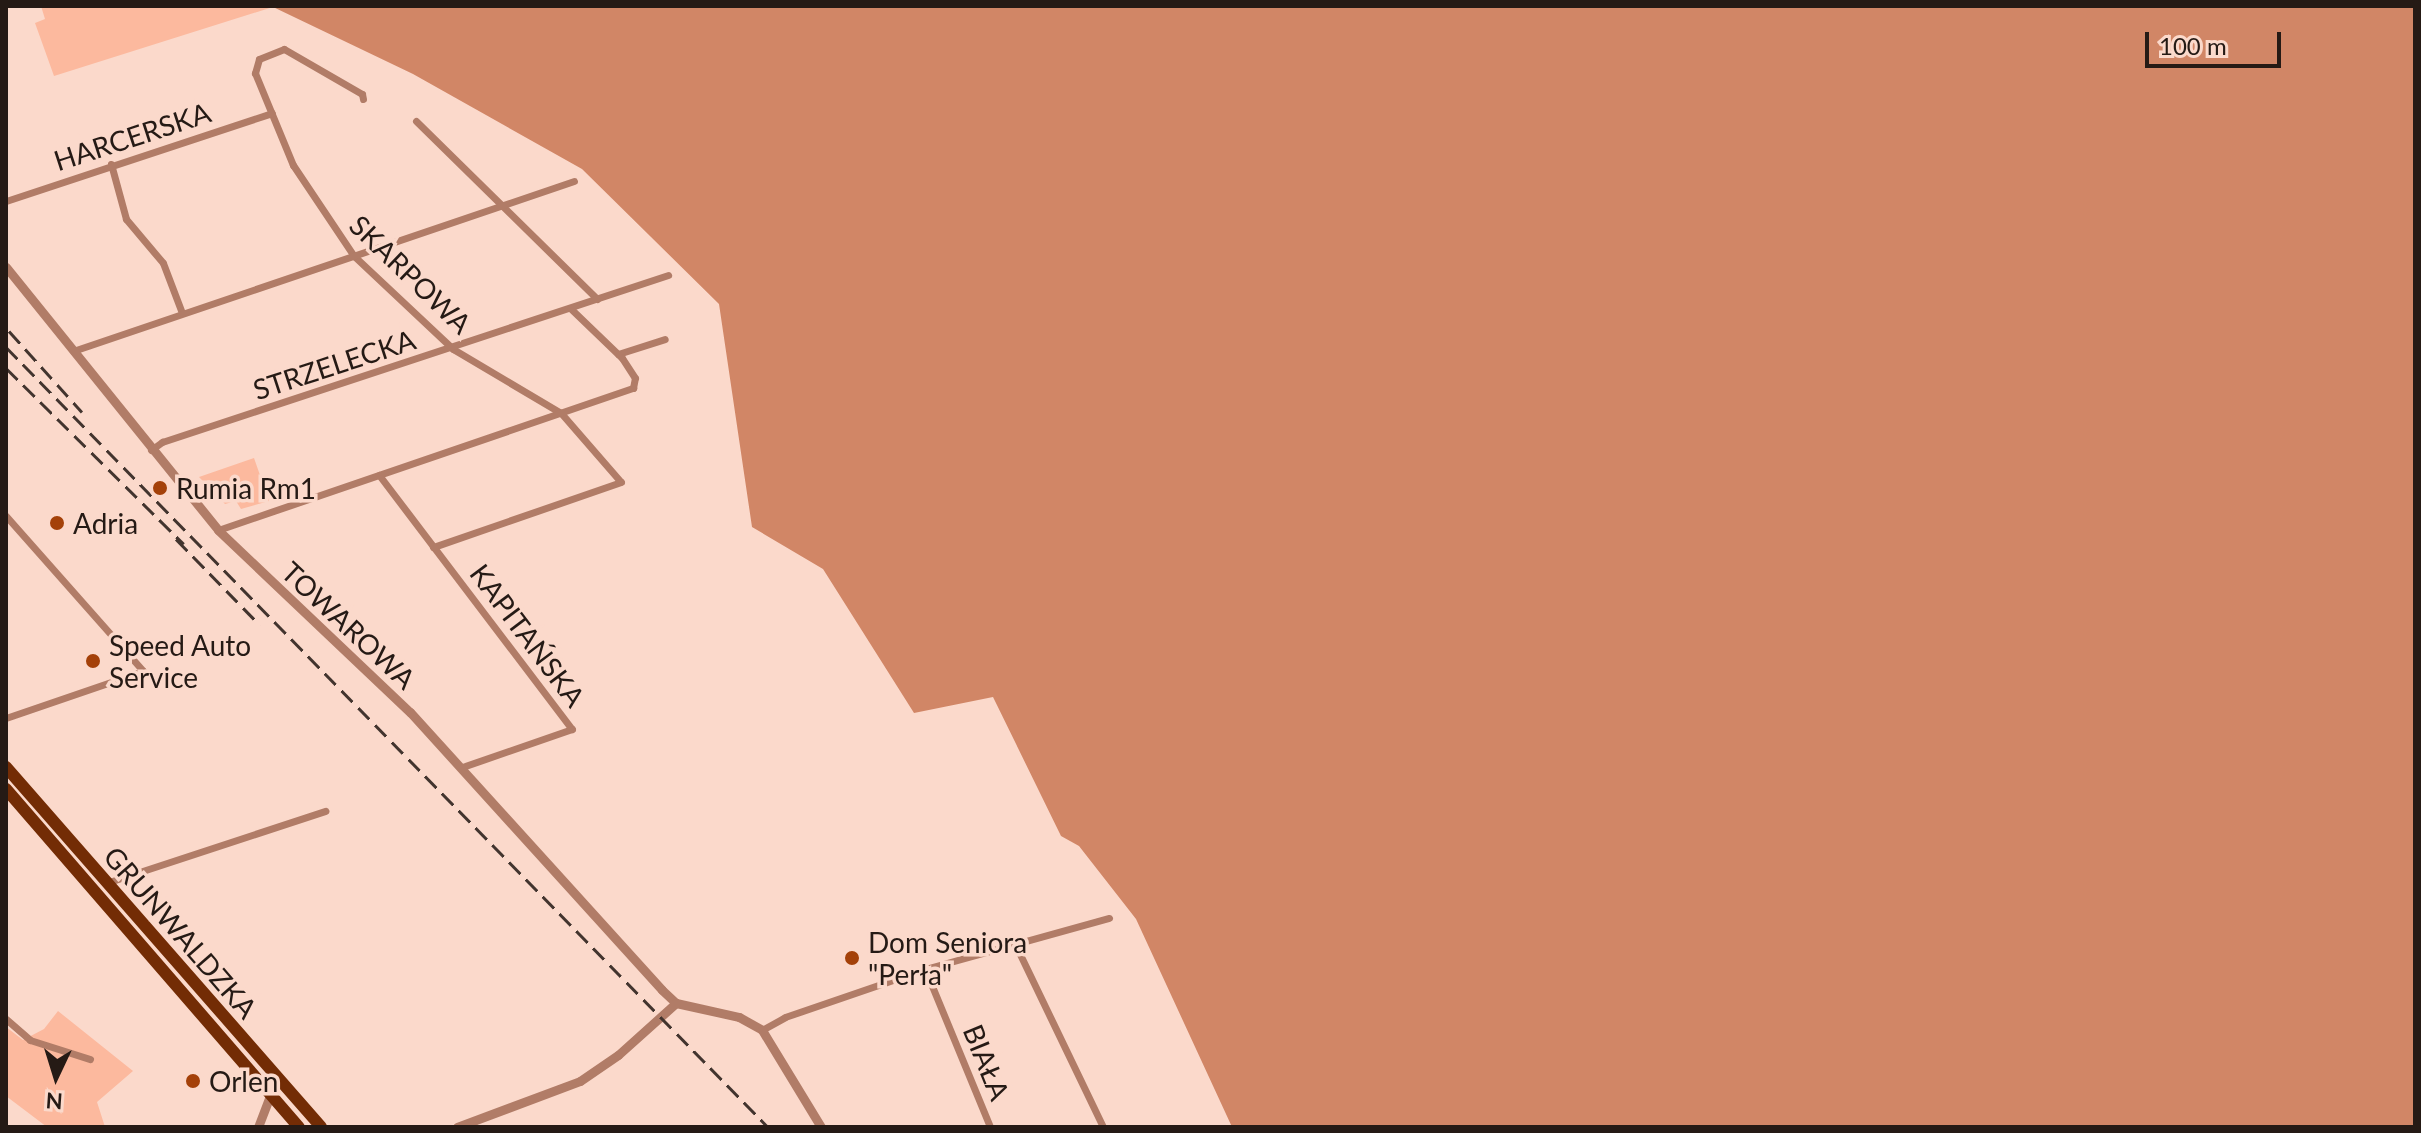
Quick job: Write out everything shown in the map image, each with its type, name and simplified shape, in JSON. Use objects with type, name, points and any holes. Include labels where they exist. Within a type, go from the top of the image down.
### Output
[{"type":"main road","name":"GRUNWALDZKA","points":[[6,767],[321,1127]]},
{"type":"main road","name":"GRUNWALDZKA","points":[[6,789],[299,1127]]},
{"type":"street","name":"SKARPOWA","points":[[363,99],[294,54],[272,50],[259,59],[255,73],[308,192],[354,256],[453,349],[561,413],[621,482],[433,547]]},
{"type":"street","name":"HARCERSKA","points":[[6,201],[272,113]]},
{"type":"street","points":[[416,121],[597,299]]},
{"type":"street","points":[[111,164],[126,219],[163,263],[182,313]]},
{"type":"street","points":[[73,351],[574,181]]},
{"type":"street","name":"TOWAROWA","points":[[6,267],[218,530],[364,666],[462,767],[582,907],[676,1003]]},
{"type":"street","name":"STRZELECKA","points":[[151,450],[162,442],[453,349],[668,275]]},
{"type":"street","points":[[218,530],[225,523],[379,475],[633,388],[635,378],[618,354],[571,309]]},
{"type":"street","points":[[618,354],[665,339]]},
{"type":"street","name":"KAPITAŃSKA","points":[[379,475],[572,729],[462,767]]},
{"type":"street","points":[[6,516],[143,671],[6,718]]},
{"type":"street","points":[[106,883],[325,811]]},
{"type":"street","points":[[762,1030],[785,1017],[925,969],[1109,918]]},
{"type":"street","points":[[1015,944],[1103,1127]]},
{"type":"street","name":"BIAŁA","points":[[925,969],[990,1127]]},
{"type":"street","points":[[457,1127],[580,1081],[618,1055],[676,1003],[739,1017],[762,1030],[821,1127]]},
{"type":"street","points":[[6,1019],[30,1040],[90,1059]]},
{"type":"street","points":[[258,1127],[270,1096]]},
{"type":"shaded area","points":[[41,6],[273,7],[54,76],[35,23],[45,19]]},
{"type":"shaded area","points":[[271,6],[2415,6],[2415,1127],[1232,1127],[1136,919],[1079,846],[1061,836],[993,697],[914,713],[823,569],[752,527],[719,304],[582,169],[413,74]]},
{"type":"shaded area","points":[[254,458],[269,501],[241,509],[236,501],[225,504],[199,477]]},
{"type":"shaded area","points":[[58,1011],[133,1071],[97,1102],[105,1127],[47,1127],[6,1096],[6,1027],[23,1040],[44,1029]]},
{"type":"railway","points":[[9,331],[82,412]]},
{"type":"railway","points":[[6,347],[768,1127]]},
{"type":"railway","points":[[6,368],[184,544]]},
{"type":"railway","points":[[176,539],[260,625]]},
{"type":"place","name":"Rumia Rm1","points":[[160,488]]},
{"type":"place","name":"Adria","points":[[57,523]]},
{"type":"place","name":"Speed Auto Service","points":[[93,661]]},
{"type":"place","name":"Dom Seniora \"Perła\"","points":[[852,958]]},
{"type":"place","name":"Orlen","points":[[193,1081]]}]
